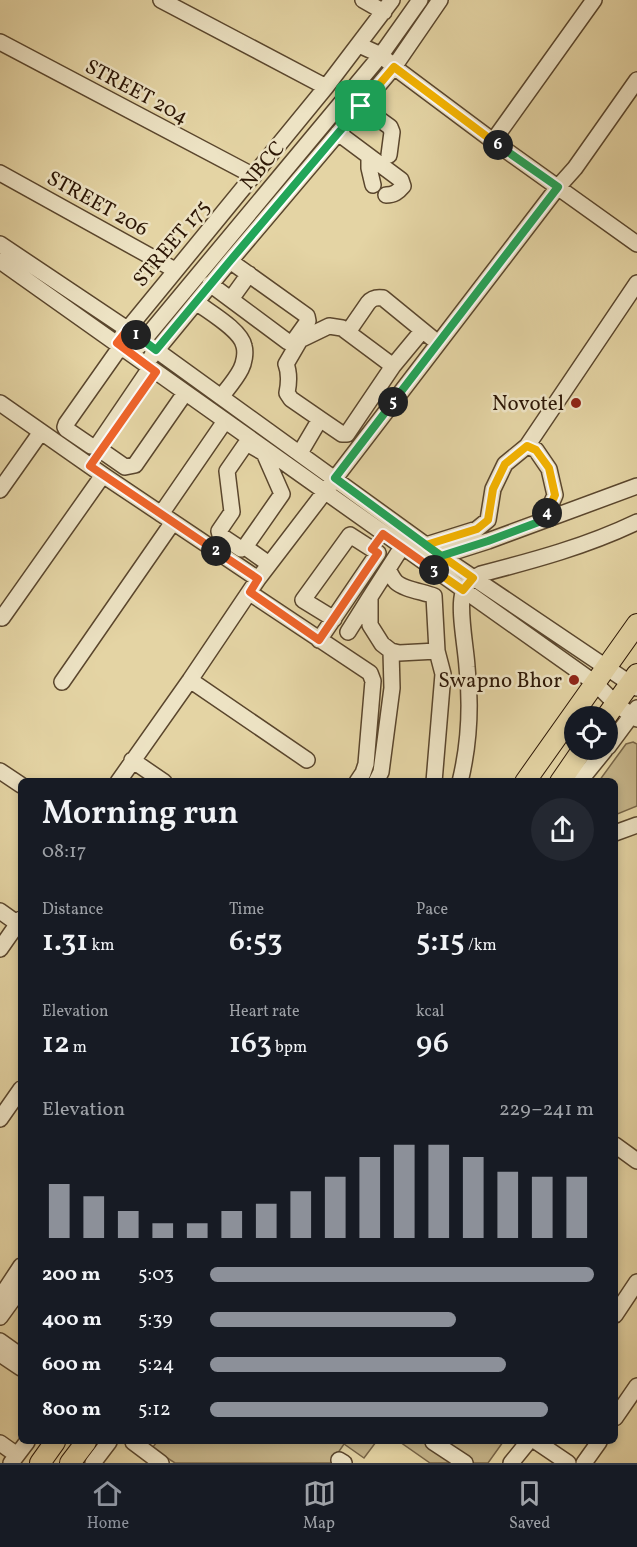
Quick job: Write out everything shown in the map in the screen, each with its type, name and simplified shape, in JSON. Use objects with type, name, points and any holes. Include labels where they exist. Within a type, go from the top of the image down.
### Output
[{"type":"main road","points":[[528,778],[637,624]]},
{"type":"main road","points":[[626,713],[635,682]]},
{"type":"main road","points":[[563,778],[575,760]]},
{"type":"main road","points":[[40,1463],[54,1444]]},
{"type":"main road","points":[[70,1463],[84,1444]]},
{"type":"street","points":[[161,0],[326,87]]},
{"type":"street","points":[[363,0],[388,6]]},
{"type":"street","name":"NBCC","points":[[124,348],[143,340],[381,55],[420,0]]},
{"type":"street","points":[[2,618],[96,471],[102,451],[151,368],[156,350],[394,67],[440,0]]},
{"type":"street","points":[[493,141],[593,0]]},
{"type":"street","name":"STREET 175","points":[[124,348],[128,329],[326,87],[388,6]]},
{"type":"street","name":"STREET 204","points":[[0,42],[254,176]]},
{"type":"street","points":[[359,45],[381,55],[493,141],[637,243]]},
{"type":"street","points":[[121,778],[269,564],[558,187],[575,168],[637,80]]},
{"type":"street","points":[[361,106],[390,128],[392,132],[389,155]]},
{"type":"street","points":[[338,133],[403,183],[397,193],[386,195]]},
{"type":"street","points":[[369,156],[373,185]]},
{"type":"street","name":"STREET 206","points":[[0,173],[175,270]]},
{"type":"street","points":[[0,244],[128,329],[335,478],[441,556],[468,584]]},
{"type":"street","points":[[0,261],[326,491],[383,534],[468,584],[600,676],[626,713],[618,727]]},
{"type":"street","points":[[210,284],[288,342],[293,342],[308,321],[307,316],[230,261]]},
{"type":"street","points":[[231,299],[249,274]]},
{"type":"street","points":[[426,545],[477,529],[488,520],[493,489],[505,464],[527,446],[637,283]]},
{"type":"street","points":[[348,332],[371,299],[377,297],[383,298],[438,343]]},
{"type":"street","points":[[196,302],[231,328],[245,347],[240,371],[221,397]]},
{"type":"street","points":[[393,366],[342,328],[329,326],[300,340],[286,364],[289,372],[287,393],[291,399],[320,419],[342,434],[347,434],[393,366],[422,331]]},
{"type":"street","points":[[124,348],[66,424],[66,429],[91,446],[97,446],[151,368]]},
{"type":"street","points":[[102,451],[125,467],[135,465],[185,393]]},
{"type":"street","points":[[0,403],[96,471],[258,579]]},
{"type":"street","points":[[300,453],[320,419]]},
{"type":"street","points":[[62,682],[167,518],[225,421]]},
{"type":"street","points":[[0,490],[41,432]]},
{"type":"street","points":[[245,547],[282,494],[264,453],[250,445],[245,445],[227,471],[232,512],[219,531],[220,535],[242,549],[245,547],[269,564]]},
{"type":"street","points":[[527,446],[536,450],[549,468],[555,495],[544,520]]},
{"type":"street","points":[[441,556],[637,486]]},
{"type":"street","points":[[491,509],[507,534]]},
{"type":"street","points":[[354,537],[366,521]]},
{"type":"street","points":[[461,778],[468,720],[468,676],[462,609],[468,584],[481,574],[588,543],[637,522]]},
{"type":"street","points":[[372,549],[383,534]]},
{"type":"street","points":[[319,640],[378,553],[350,535],[303,600],[333,619]]},
{"type":"street","points":[[348,632],[402,547]]},
{"type":"street","points":[[388,569],[396,582],[405,588],[434,596],[437,651],[443,674],[434,778]]},
{"type":"street","points":[[250,592],[370,673],[373,681],[366,764],[360,778]]},
{"type":"street","points":[[370,597],[370,625],[382,644],[391,651],[399,653],[437,651]]},
{"type":"street","points":[[378,778],[381,772],[392,688],[391,651]]},
{"type":"street","points":[[600,676],[635,682]]},
{"type":"street","points":[[190,680],[307,759]]},
{"type":"street","points":[[132,760],[158,778]]},
{"type":"street","points":[[582,778],[596,760]]},
{"type":"street","points":[[0,771],[18,783]]},
{"type":"street","points":[[618,832],[637,825]]},
{"type":"street","points":[[0,911],[18,922]]},
{"type":"street","points":[[0,949],[18,926]]},
{"type":"street","points":[[0,1119],[18,1093]]},
{"type":"street","points":[[618,1147],[637,1161]]},
{"type":"street","points":[[0,1298],[18,1271]]},
{"type":"street","points":[[618,1310],[637,1282]]},
{"type":"street","points":[[0,1317],[18,1292]]},
{"type":"street","points":[[0,1341],[18,1354]]},
{"type":"street","points":[[0,1354],[18,1366]]},
{"type":"street","points":[[618,1414],[637,1386]]},
{"type":"street","points":[[0,1443],[14,1459],[25,1444]]},
{"type":"street","points":[[93,1463],[107,1444]]},
{"type":"street","points":[[134,1463],[142,1444],[161,1463]]},
{"type":"street","points":[[436,1444],[465,1463]]},
{"type":"street","points":[[511,1463],[526,1444]]},
{"type":"street","points":[[540,1444],[568,1463]]},
{"type":"street","points":[[584,1463],[597,1444]]},
{"type":"shaded area","points":[[633,742],[637,744],[637,806],[618,814],[618,778],[601,778],[614,760],[618,760],[618,755],[626,744]]},
{"type":"shaded area","points":[[155,1444],[344,1444],[331,1463],[175,1463],[152,1448]]},
{"type":"shaded area","points":[[344,1444],[374,1444],[364,1458]]},
{"type":"shaded area","points":[[403,1444],[502,1444],[488,1463],[430,1463]]},
{"type":"place","name":"Novotel","points":[[576,403]]},
{"type":"place","name":"Swapno Bhor","points":[[574,680]]},
{"type":"route","points":[[361,106],[156,350],[128,329],[117,343],[156,372],[90,466],[258,579],[250,592],[319,640],[378,553],[372,549],[383,534],[463,590],[473,578],[441,556],[426,545],[477,529],[488,520],[493,489],[505,464],[527,446],[536,450],[549,468],[555,495],[544,520],[441,556],[335,478],[558,187],[394,67],[361,106]]}]
